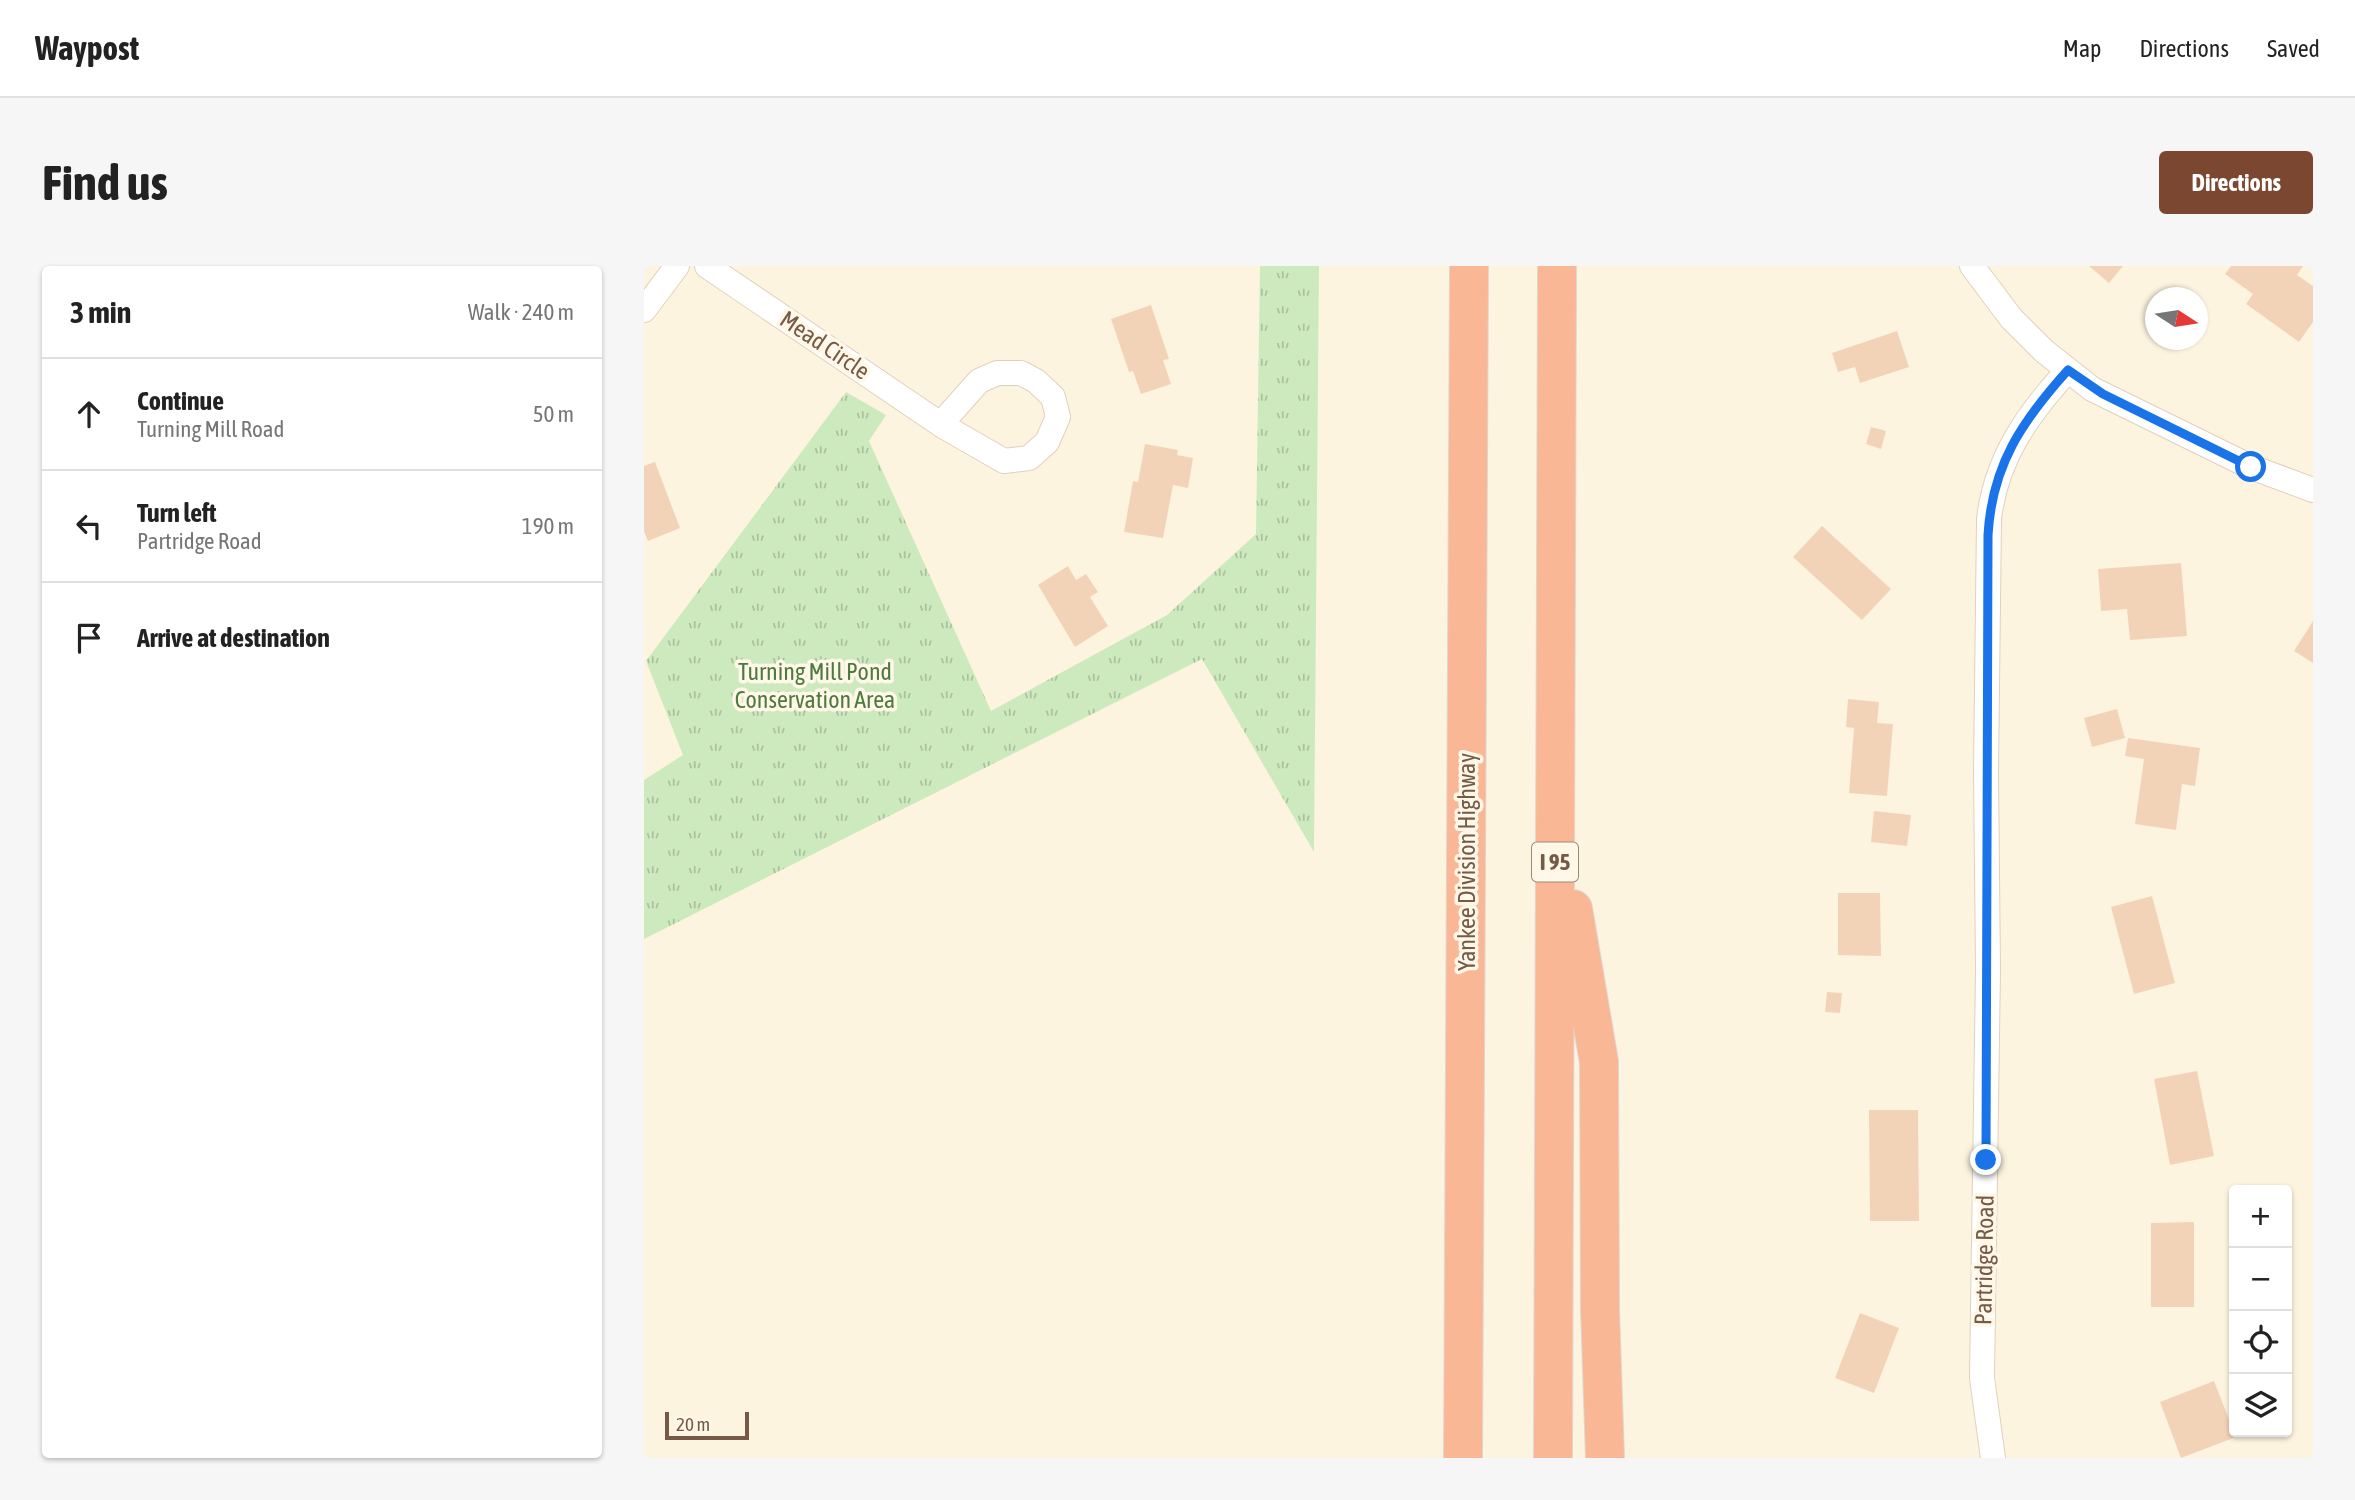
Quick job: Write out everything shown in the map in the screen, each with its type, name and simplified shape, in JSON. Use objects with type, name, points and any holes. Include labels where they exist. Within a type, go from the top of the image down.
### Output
[{"type":"highway","name":"Yankee Division Highway","points":[[1463,1458],[1469,266]]},
{"type":"highway","name":"I 95","points":[[1553,1458],[1557,266]]},
{"type":"highway","points":[[1555,805],[1599,1062],[1600,1323],[1605,1458]]},
{"type":"street","points":[[644,310],[677,266]]},
{"type":"street","name":"Mead Circle","points":[[707,266],[943,426],[1004,461],[1029,458],[1047,442],[1058,416],[1053,397],[1036,381],[1021,373],[997,373],[979,381],[947,416],[943,426]]},
{"type":"street","points":[[1972,266],[2011,318],[2044,351],[2092,389],[2251,467],[2313,489]]},
{"type":"street","name":"Partridge Road","points":[[1993,1458],[1982,1378],[1988,970],[1986,772],[1989,519],[1996,485],[2011,447],[2036,405],[2068,370]]},
{"type":"green space","name":"Turning Mill Pond Conservation Area","points":[[1260,266],[1319,266],[1314,852],[1202,659],[644,939],[644,780],[683,755],[646,661],[846,392],[886,415],[869,441],[991,711],[1167,615],[1256,534]]},
{"type":"building","points":[[2089,266],[2123,266],[2109,283]]},
{"type":"building","points":[[2231,266],[2303,266],[2297,275],[2313,286],[2313,322],[2299,342],[2246,304],[2253,294],[2225,274]]},
{"type":"building","points":[[1151,305],[1169,359],[1163,360],[1171,384],[1141,394],[1133,371],[1129,372],[1111,319]]},
{"type":"building","points":[[1897,331],[1909,367],[1860,383],[1855,367],[1838,372],[1832,353]]},
{"type":"building","points":[[1871,427],[1886,431],[1881,449],[1866,444]]},
{"type":"building","points":[[1145,444],[1178,450],[1177,455],[1193,458],[1188,488],[1173,485],[1163,538],[1124,532],[1133,481],[1138,482]]},
{"type":"building","points":[[655,462],[680,528],[648,541],[644,531],[644,466]]},
{"type":"building","points":[[1822,526],[1891,589],[1862,620],[1793,557]]},
{"type":"building","points":[[2181,563],[2187,636],[2130,640],[2127,609],[2101,611],[2098,569]]},
{"type":"building","points":[[1068,566],[1076,580],[1086,574],[1098,592],[1090,597],[1108,626],[1075,647],[1038,585]]},
{"type":"building","points":[[2313,621],[2313,663],[2294,651]]},
{"type":"building","points":[[1848,699],[1879,702],[1877,723],[1893,724],[1887,796],[1849,793],[1854,728],[1846,727]]},
{"type":"building","points":[[2117,709],[2125,738],[2092,747],[2084,718]]},
{"type":"building","points":[[2128,738],[2200,748],[2195,786],[2182,784],[2176,830],[2135,824],[2144,759],[2125,756]]},
{"type":"building","points":[[1874,811],[1911,815],[1907,846],[1871,842]]},
{"type":"building","points":[[1838,893],[1880,893],[1881,956],[1838,955]]},
{"type":"building","points":[[2152,896],[2175,983],[2134,994],[2111,907]]},
{"type":"building","points":[[1827,992],[1842,993],[1840,1013],[1825,1012]]},
{"type":"building","points":[[2197,1071],[2214,1156],[2170,1165],[2154,1079]]},
{"type":"building","points":[[1869,1110],[1918,1110],[1919,1221],[1870,1221]]},
{"type":"building","points":[[2194,1222],[2194,1307],[2151,1307],[2151,1223]]},
{"type":"building","points":[[1860,1313],[1899,1328],[1874,1393],[1835,1378]]},
{"type":"building","points":[[2214,1381],[2229,1419],[2229,1437],[2236,1437],[2181,1458],[2160,1402]]},
{"type":"route","points":[[1986,1160],[1988,535],[1991,503],[2002,467],[2036,405],[2068,370],[2092,389],[2251,467]]}]
